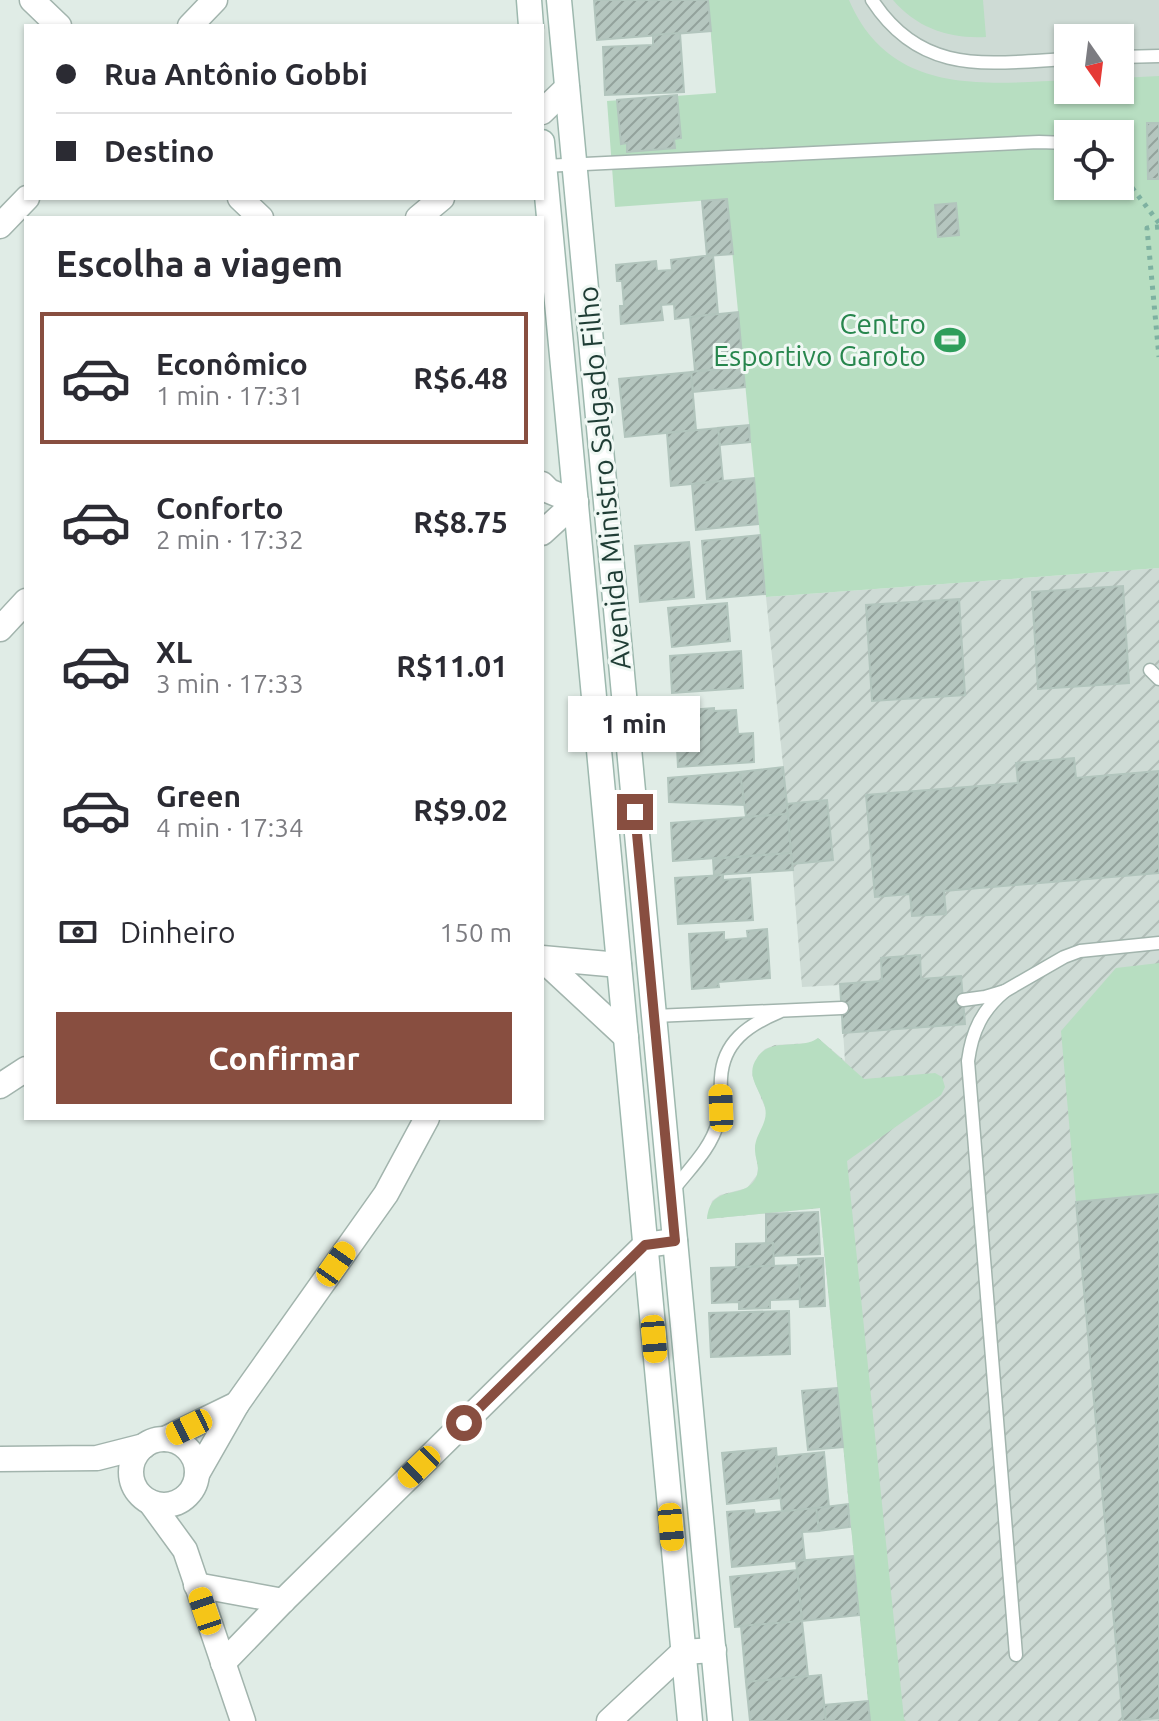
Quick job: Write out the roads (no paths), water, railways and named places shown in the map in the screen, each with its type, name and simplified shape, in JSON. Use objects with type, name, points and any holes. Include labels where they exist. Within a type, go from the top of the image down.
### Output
[{"type":"main road","points":[[32,0],[57,24]]},
{"type":"main road","points":[[192,24],[215,0]]},
{"type":"main road","points":[[529,0],[531,24]]},
{"type":"main road","name":"Avenida Ministro Salgado Filho","points":[[559,0],[720,1721]]},
{"type":"main road","points":[[544,110],[567,88]]},
{"type":"main road","name":"Avenida Ministro Salgado Filho","points":[[544,166],[690,1721]]},
{"type":"main road","points":[[0,226],[25,200]]},
{"type":"main road","points":[[242,200],[259,216]]},
{"type":"main road","points":[[420,216],[440,200]]},
{"type":"main road","points":[[544,486],[576,502],[606,502]]},
{"type":"main road","points":[[544,531],[576,502]]},
{"type":"main road","points":[[0,629],[24,603]]},
{"type":"main road","points":[[544,958],[619,965],[649,961]]},
{"type":"main road","points":[[544,960],[626,1037],[655,1025]]},
{"type":"main road","points":[[0,1086],[24,1070]]},
{"type":"main road","points":[[155,1442],[132,1464],[142,1494],[161,1505],[172,1504],[193,1483],[237,1404],[386,1194],[426,1120]]},
{"type":"main road","points":[[223,1663],[645,1245],[675,1241]]},
{"type":"main road","points":[[0,1459],[97,1458],[155,1442],[237,1404]]},
{"type":"main road","points":[[155,1442],[185,1446],[196,1463],[185,1550]]},
{"type":"main road","points":[[97,1458],[123,1472],[185,1550],[243,1721]]},
{"type":"main road","points":[[196,1585],[283,1601]]},
{"type":"main road","points":[[609,1721],[683,1652],[714,1650]]},
{"type":"lane","points":[[872,0],[898,33],[935,55],[977,63],[1054,60]]},
{"type":"lane","points":[[1134,57],[1159,56]]},
{"type":"lane","points":[[544,166],[1054,143]]},
{"type":"lane","points":[[963,1000],[1005,991],[1080,951],[1159,943]]},
{"type":"lane","points":[[1005,991],[982,1015],[974,1030],[968,1061],[1016,1655]]},
{"type":"lane","points":[[655,1025],[842,1008]]},
{"type":"lane","points":[[671,1193],[711,1142],[721,1108],[722,1066],[732,1044],[748,1026],[779,1012]]},
{"type":"place","name":"Centro Esportivo Garoto","points":[[950,340]]}]
